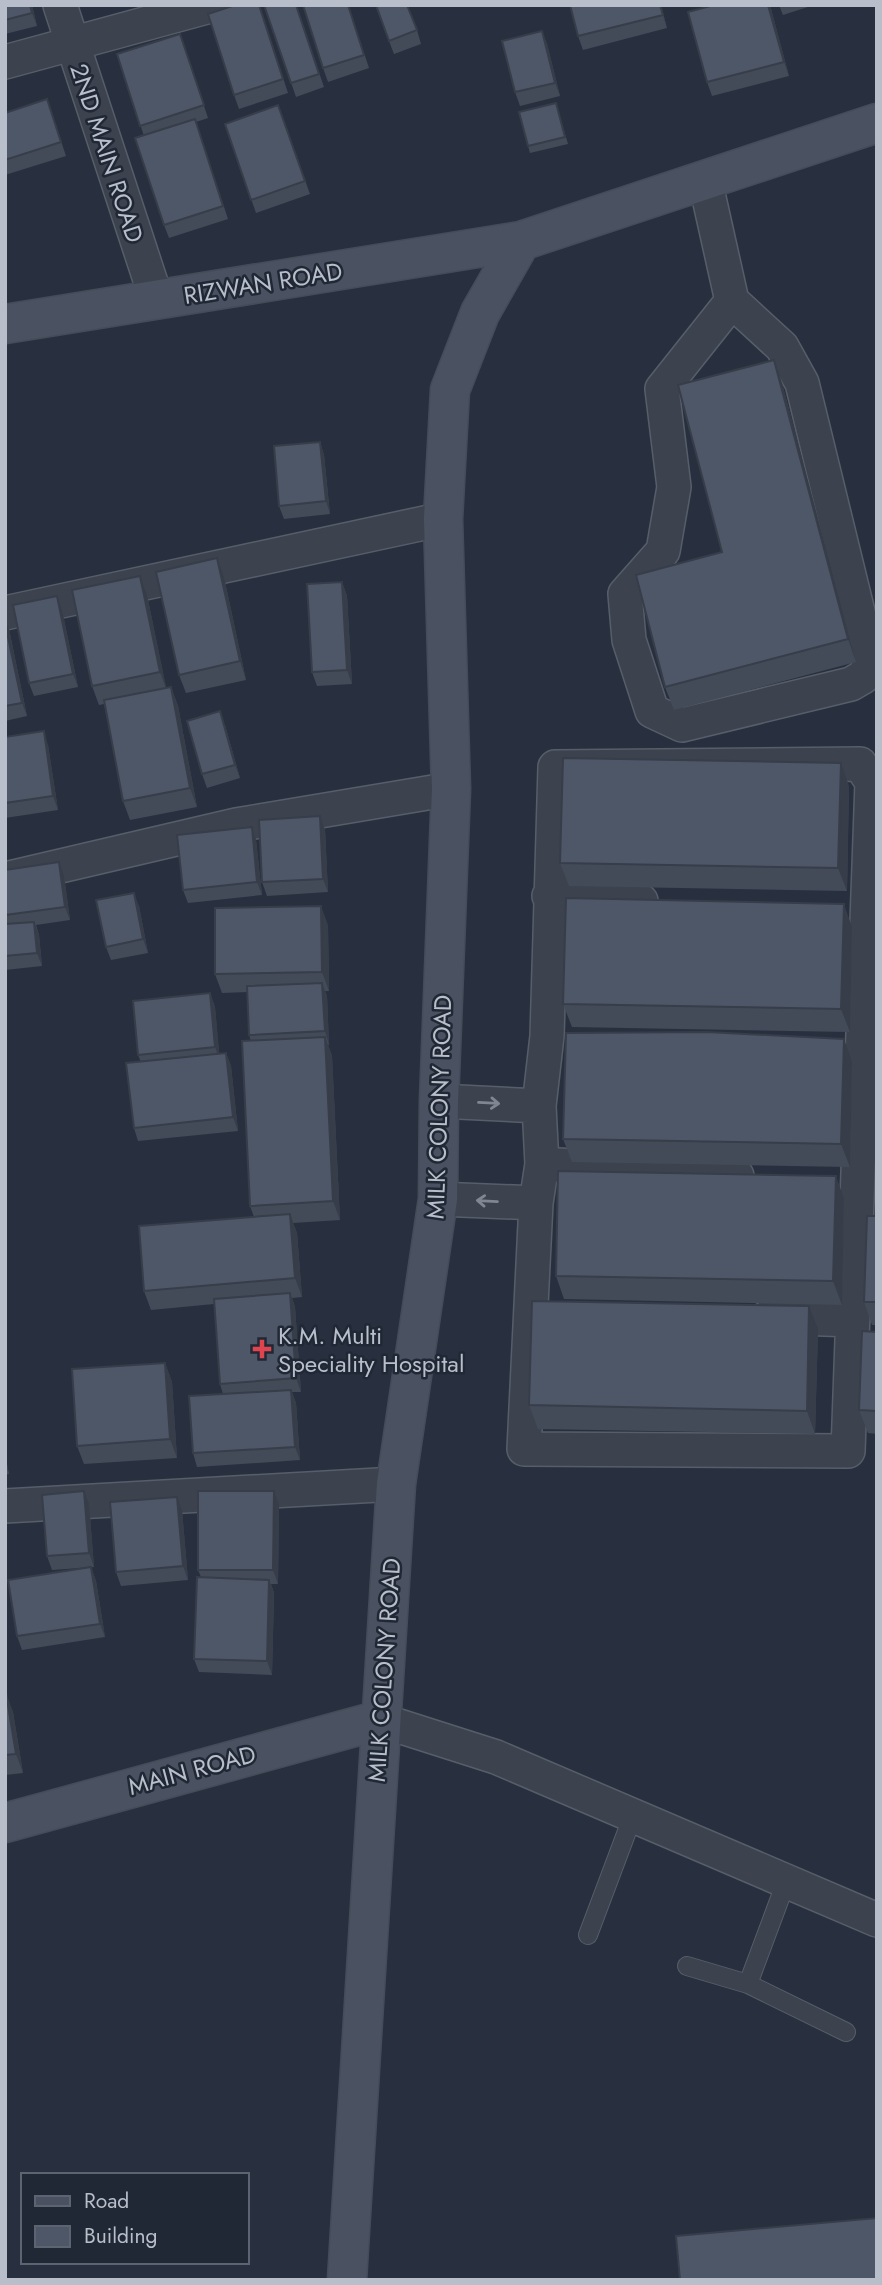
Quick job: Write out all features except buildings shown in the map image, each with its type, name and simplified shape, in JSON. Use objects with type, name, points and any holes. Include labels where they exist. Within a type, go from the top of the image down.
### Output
[{"type":"main road","name":"RIZWAN ROAD","points":[[5,324],[522,241],[877,123]]},
{"type":"main road","name":"MILK COLONY ROAD","points":[[347,2280],[396,1484],[438,1199],[439,1101],[451,789],[443,519],[450,390],[480,313],[522,241]]},
{"type":"main road","name":"MAIN ROAD","points":[[5,1823],[380,1720]]},
{"type":"street","name":"2ND MAIN ROAD","points":[[60,5],[157,301]]},
{"type":"street","points":[[5,62],[72,46],[214,5]]},
{"type":"street","points":[[705,180],[732,301],[782,347],[802,383],[871,665],[863,677],[850,684],[682,725],[652,711],[629,640],[625,594],[663,551],[668,526],[674,487],[662,389],[732,301]]},
{"type":"street","points":[[5,613],[443,519]]},
{"type":"street","points":[[860,764],[873,782],[854,914],[849,1046],[855,1199],[848,1451],[524,1449],[544,1308],[536,1203],[542,1164],[539,1106],[561,1036],[549,896],[555,767],[860,764]]},
{"type":"street","points":[[5,879],[236,825],[451,789]]},
{"type":"street","points":[[549,896],[674,903]]},
{"type":"street","points":[[439,1101],[539,1106]]},
{"type":"street","points":[[542,1164],[762,1178]]},
{"type":"street","points":[[438,1199],[536,1203]]},
{"type":"street","points":[[732,1315],[853,1320]]},
{"type":"street","points":[[5,1506],[396,1484]]},
{"type":"street","points":[[380,1720],[496,1757],[632,1818],[877,1920]]},
{"type":"lane","points":[[588,1935],[632,1818]]},
{"type":"lane","points":[[748,1984],[786,1882]]},
{"type":"lane","points":[[687,1966],[748,1984],[846,2032]]},
{"type":"place","name":"K.M. Multi Speciality Hospital","points":[[262,1349]]}]
